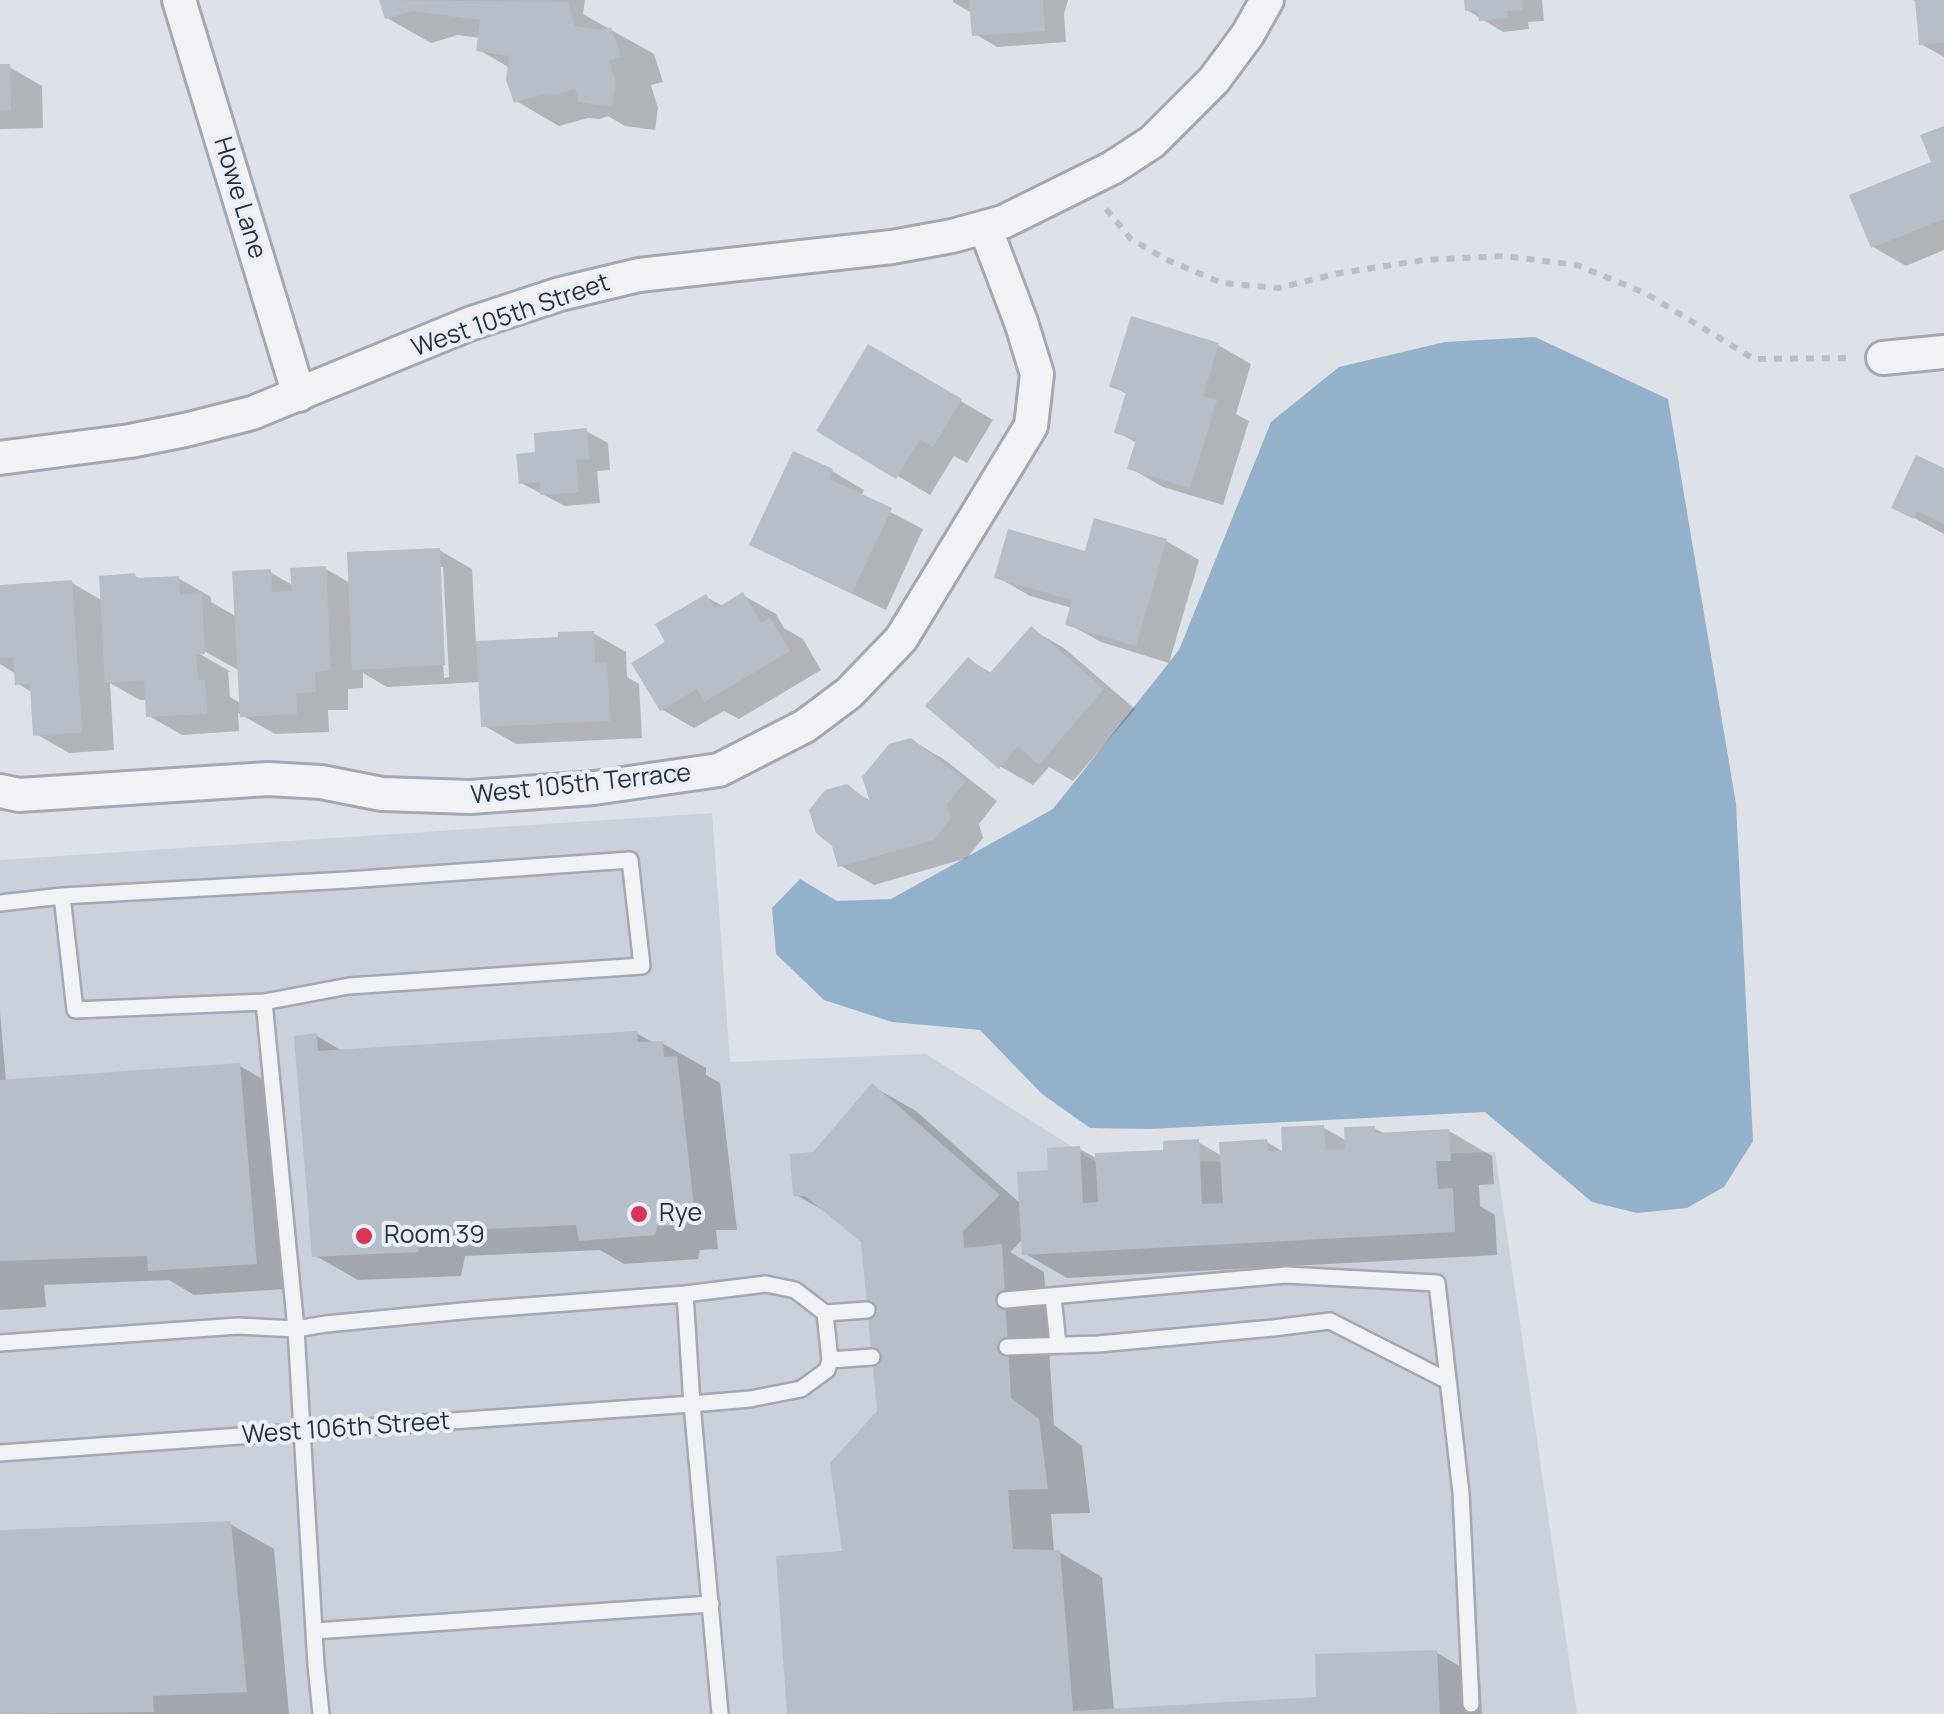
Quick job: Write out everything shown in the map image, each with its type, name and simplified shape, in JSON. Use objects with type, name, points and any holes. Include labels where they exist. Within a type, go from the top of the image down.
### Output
[{"type":"street","name":"Howe Lane","points":[[179,0],[299,395]]},
{"type":"street","name":"West 105th Street","points":[[0,458],[130,441],[252,414],[469,324],[576,290],[639,275],[892,247],[1003,222],[1112,168],[1152,142],[1214,80],[1267,0]]},
{"type":"street","name":"West 105th Terrace","points":[[0,791],[19,795],[268,779],[321,782],[382,794],[470,797],[594,788],[719,770],[805,726],[849,693],[900,639],[1030,426],[1037,374],[985,226]]},
{"type":"street","points":[[1883,358],[1944,352]]},
{"type":"lane","points":[[0,903],[62,896],[630,860],[642,966],[350,986],[264,1002],[75,1010],[62,896]]},
{"type":"lane","points":[[264,1002],[296,1329],[321,1714]]},
{"type":"lane","points":[[1006,1300],[1286,1275],[1436,1283],[1461,1493],[1471,1704]]},
{"type":"lane","points":[[0,1343],[238,1326],[296,1329],[766,1284],[795,1290],[825,1314],[867,1310]]},
{"type":"lane","points":[[685,1294],[720,1714]]},
{"type":"lane","points":[[1053,1296],[1058,1345]]},
{"type":"lane","points":[[825,1314],[830,1360],[872,1357]]},
{"type":"lane","points":[[1007,1347],[1195,1336],[1330,1320],[1448,1382]]},
{"type":"lane","name":"West 106th Street","points":[[0,1453],[750,1399],[801,1389],[828,1370],[830,1360]]},
{"type":"lane","points":[[314,1631],[711,1604]]},
{"type":"path","points":[[1084,182],[1131,239],[1165,259],[1222,283],[1278,288],[1340,273],[1424,260],[1505,256],[1577,265],[1645,293],[1754,359],[1883,358]]},
{"type":"shaded area","points":[[712,813],[730,1062],[926,1054],[1101,1165],[1495,1152],[1577,1714],[0,1714],[0,860]]},
{"type":"water","points":[[1535,337],[1668,399],[1736,804],[1753,1141],[1724,1187],[1687,1208],[1637,1213],[1592,1202],[1485,1112],[1150,1129],[1090,1128],[1042,1094],[980,1030],[892,1022],[824,1000],[776,954],[772,908],[800,879],[837,901],[891,899],[1053,809],[1179,650],[1271,422],[1339,367],[1445,342]]},
{"type":"building","points":[[379,0],[568,2],[575,26],[601,30],[611,27],[621,57],[609,61],[616,82],[612,107],[579,102],[575,89],[514,103],[506,80],[509,56],[476,51],[480,20],[413,11],[385,19]]},
{"type":"building","points":[[969,0],[1043,0],[1045,31],[972,36]]},
{"type":"building","points":[[1464,0],[1522,0],[1523,10],[1507,11],[1508,18],[1479,21],[1478,10],[1465,11]]},
{"type":"building","points":[[1915,0],[1944,0],[1944,43],[1919,45]]},
{"type":"building","points":[[0,64],[10,64],[11,110],[0,111]]},
{"type":"building","points":[[1944,126],[1944,219],[1871,248],[1849,195],[1931,162],[1920,135]]},
{"type":"building","points":[[1131,316],[1219,343],[1203,396],[1217,400],[1190,488],[1127,469],[1136,439],[1114,433],[1126,392],[1109,387]]},
{"type":"building","points":[[868,344],[962,399],[933,447],[920,439],[896,479],[816,431]]},
{"type":"building","points":[[587,428],[589,459],[576,460],[579,492],[540,495],[540,482],[519,484],[516,454],[535,452],[534,433]]},
{"type":"building","points":[[793,451],[833,469],[829,479],[892,508],[852,593],[749,545]]},
{"type":"building","points":[[1916,455],[1944,468],[1944,524],[1917,511],[1914,519],[1891,508]]},
{"type":"building","points":[[1094,518],[1167,539],[1136,646],[1065,625],[1072,600],[994,578],[1008,529],[1085,551]]},
{"type":"building","points":[[440,548],[445,665],[352,670],[347,552]]},
{"type":"building","points":[[326,566],[331,670],[315,672],[316,692],[296,693],[297,714],[240,717],[232,571],[271,569],[272,592],[292,591],[290,568]]},
{"type":"building","points":[[135,573],[136,578],[179,576],[180,595],[202,593],[205,654],[196,655],[198,680],[205,680],[207,714],[146,717],[144,680],[105,683],[99,576]]},
{"type":"building","points":[[72,580],[82,732],[33,736],[30,684],[15,685],[13,657],[0,658],[0,585]]},
{"type":"building","points":[[743,592],[761,623],[770,617],[790,651],[704,702],[697,689],[660,711],[631,663],[665,642],[655,624],[706,594],[715,609]]},
{"type":"building","points":[[1031,626],[1104,689],[1039,765],[1018,746],[999,769],[925,706],[968,657],[989,674]]},
{"type":"building","points":[[594,631],[595,663],[607,662],[610,721],[481,727],[476,641]]},
{"type":"building","points":[[911,738],[966,781],[947,804],[951,818],[934,840],[838,867],[832,846],[816,833],[809,810],[825,790],[847,784],[870,802],[862,777],[889,744]]},
{"type":"building","points":[[637,1031],[638,1042],[663,1041],[664,1057],[677,1056],[694,1207],[674,1207],[676,1225],[657,1226],[655,1235],[579,1241],[576,1225],[422,1232],[418,1252],[312,1257],[294,1036],[317,1033],[318,1051]]},
{"type":"building","points":[[240,1063],[257,1264],[148,1271],[147,1256],[0,1261],[0,1080]]},
{"type":"building","points":[[872,1083],[1000,1195],[963,1231],[964,1248],[1002,1244],[1011,1398],[1039,1419],[1048,1489],[1008,1490],[1013,1549],[1060,1550],[1073,1711],[1316,1697],[1315,1654],[1437,1650],[1440,1714],[787,1714],[776,1556],[842,1551],[830,1463],[877,1411],[861,1242],[805,1196],[793,1196],[790,1154],[813,1152]]},
{"type":"building","points":[[1324,1125],[1326,1150],[1345,1149],[1344,1127],[1375,1126],[1375,1133],[1449,1129],[1451,1161],[1436,1161],[1438,1189],[1453,1188],[1455,1232],[1022,1255],[1017,1172],[1048,1170],[1047,1148],[1080,1146],[1083,1203],[1098,1202],[1095,1153],[1163,1150],[1163,1141],[1199,1139],[1202,1204],[1223,1203],[1219,1142],[1267,1139],[1268,1151],[1282,1150],[1281,1127]]},
{"type":"building","points":[[231,1521],[247,1692],[153,1696],[154,1712],[0,1714],[0,1530]]},
{"type":"place","name":"Rye","points":[[639,1214]]},
{"type":"place","name":"Room 39","points":[[364,1236]]}]
